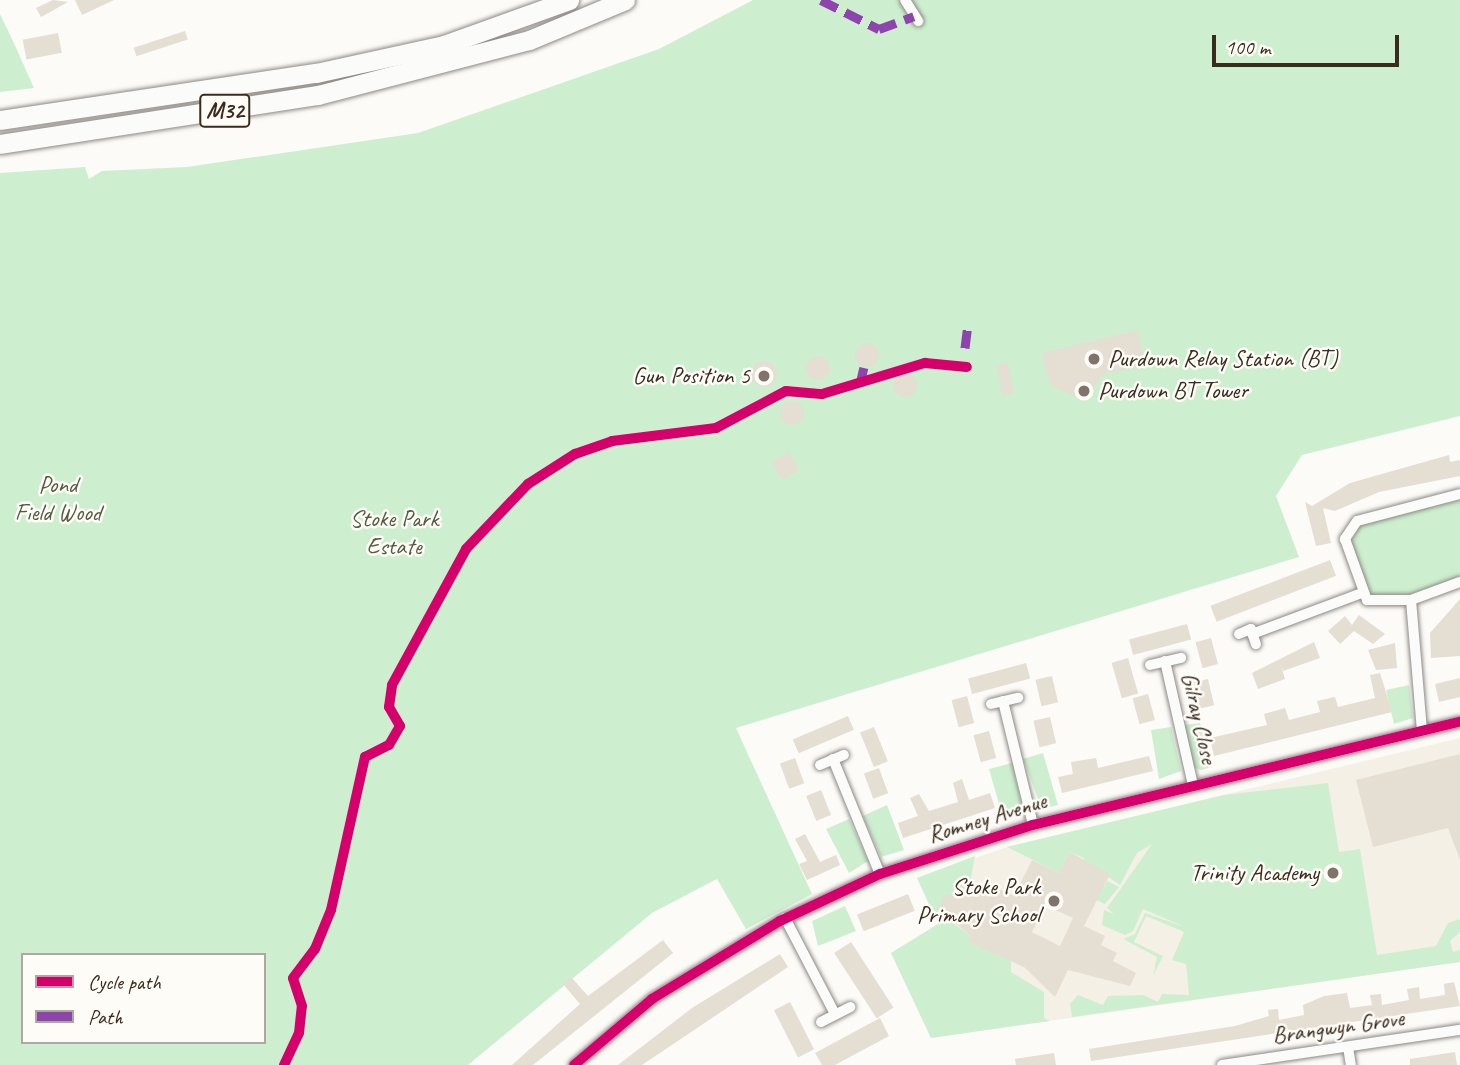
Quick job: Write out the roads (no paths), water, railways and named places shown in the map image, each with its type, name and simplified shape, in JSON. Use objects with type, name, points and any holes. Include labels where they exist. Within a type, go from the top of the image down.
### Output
[{"type":"highway","name":"M32","points":[[0,120],[316,74],[444,45],[569,0]]},
{"type":"highway","name":"M32","points":[[0,144],[318,95],[518,43],[625,0]]},
{"type":"street","points":[[905,0],[918,21]]},
{"type":"street","points":[[1460,494],[1350,525],[1345,541],[1359,594],[1370,601],[1411,600],[1460,582]]},
{"type":"street","points":[[1239,634],[1254,639],[1359,594]]},
{"type":"street","points":[[1411,600],[1422,731]]},
{"type":"street","name":"Gilray Close","points":[[1150,665],[1181,657]]},
{"type":"street","name":"Gilray Close","points":[[1164,662],[1193,785]]},
{"type":"street","points":[[990,704],[1018,698]]},
{"type":"street","points":[[1003,701],[1033,825]]},
{"type":"street","name":"Romney Avenue","points":[[574,1065],[652,999],[785,918],[880,874],[1033,825],[1460,722]]},
{"type":"street","points":[[820,765],[838,757],[880,874]]},
{"type":"street","points":[[785,918],[835,1014]]},
{"type":"street","points":[[821,1022],[850,1007]]},
{"type":"street","name":"Brangwyn Grove","points":[[1222,1065],[1460,1030]]},
{"type":"street","points":[[1348,1047],[1351,1065]]},
{"type":"place","name":"Purdown Relay Station (BT)","points":[[1094,359]]},
{"type":"place","name":"Gun Position 5","points":[[764,376]]},
{"type":"place","name":"Purdown BT Tower","points":[[1084,391]]},
{"type":"place","name":"Trinity Academy","points":[[1333,873]]},
{"type":"place","name":"Stoke Park Primary School","points":[[1054,901]]},
{"type":"park label","name":"Pond Field Wood","points":[[58,499]]},
{"type":"park label","name":"Stoke Park Estate","points":[[394,533]]}]
